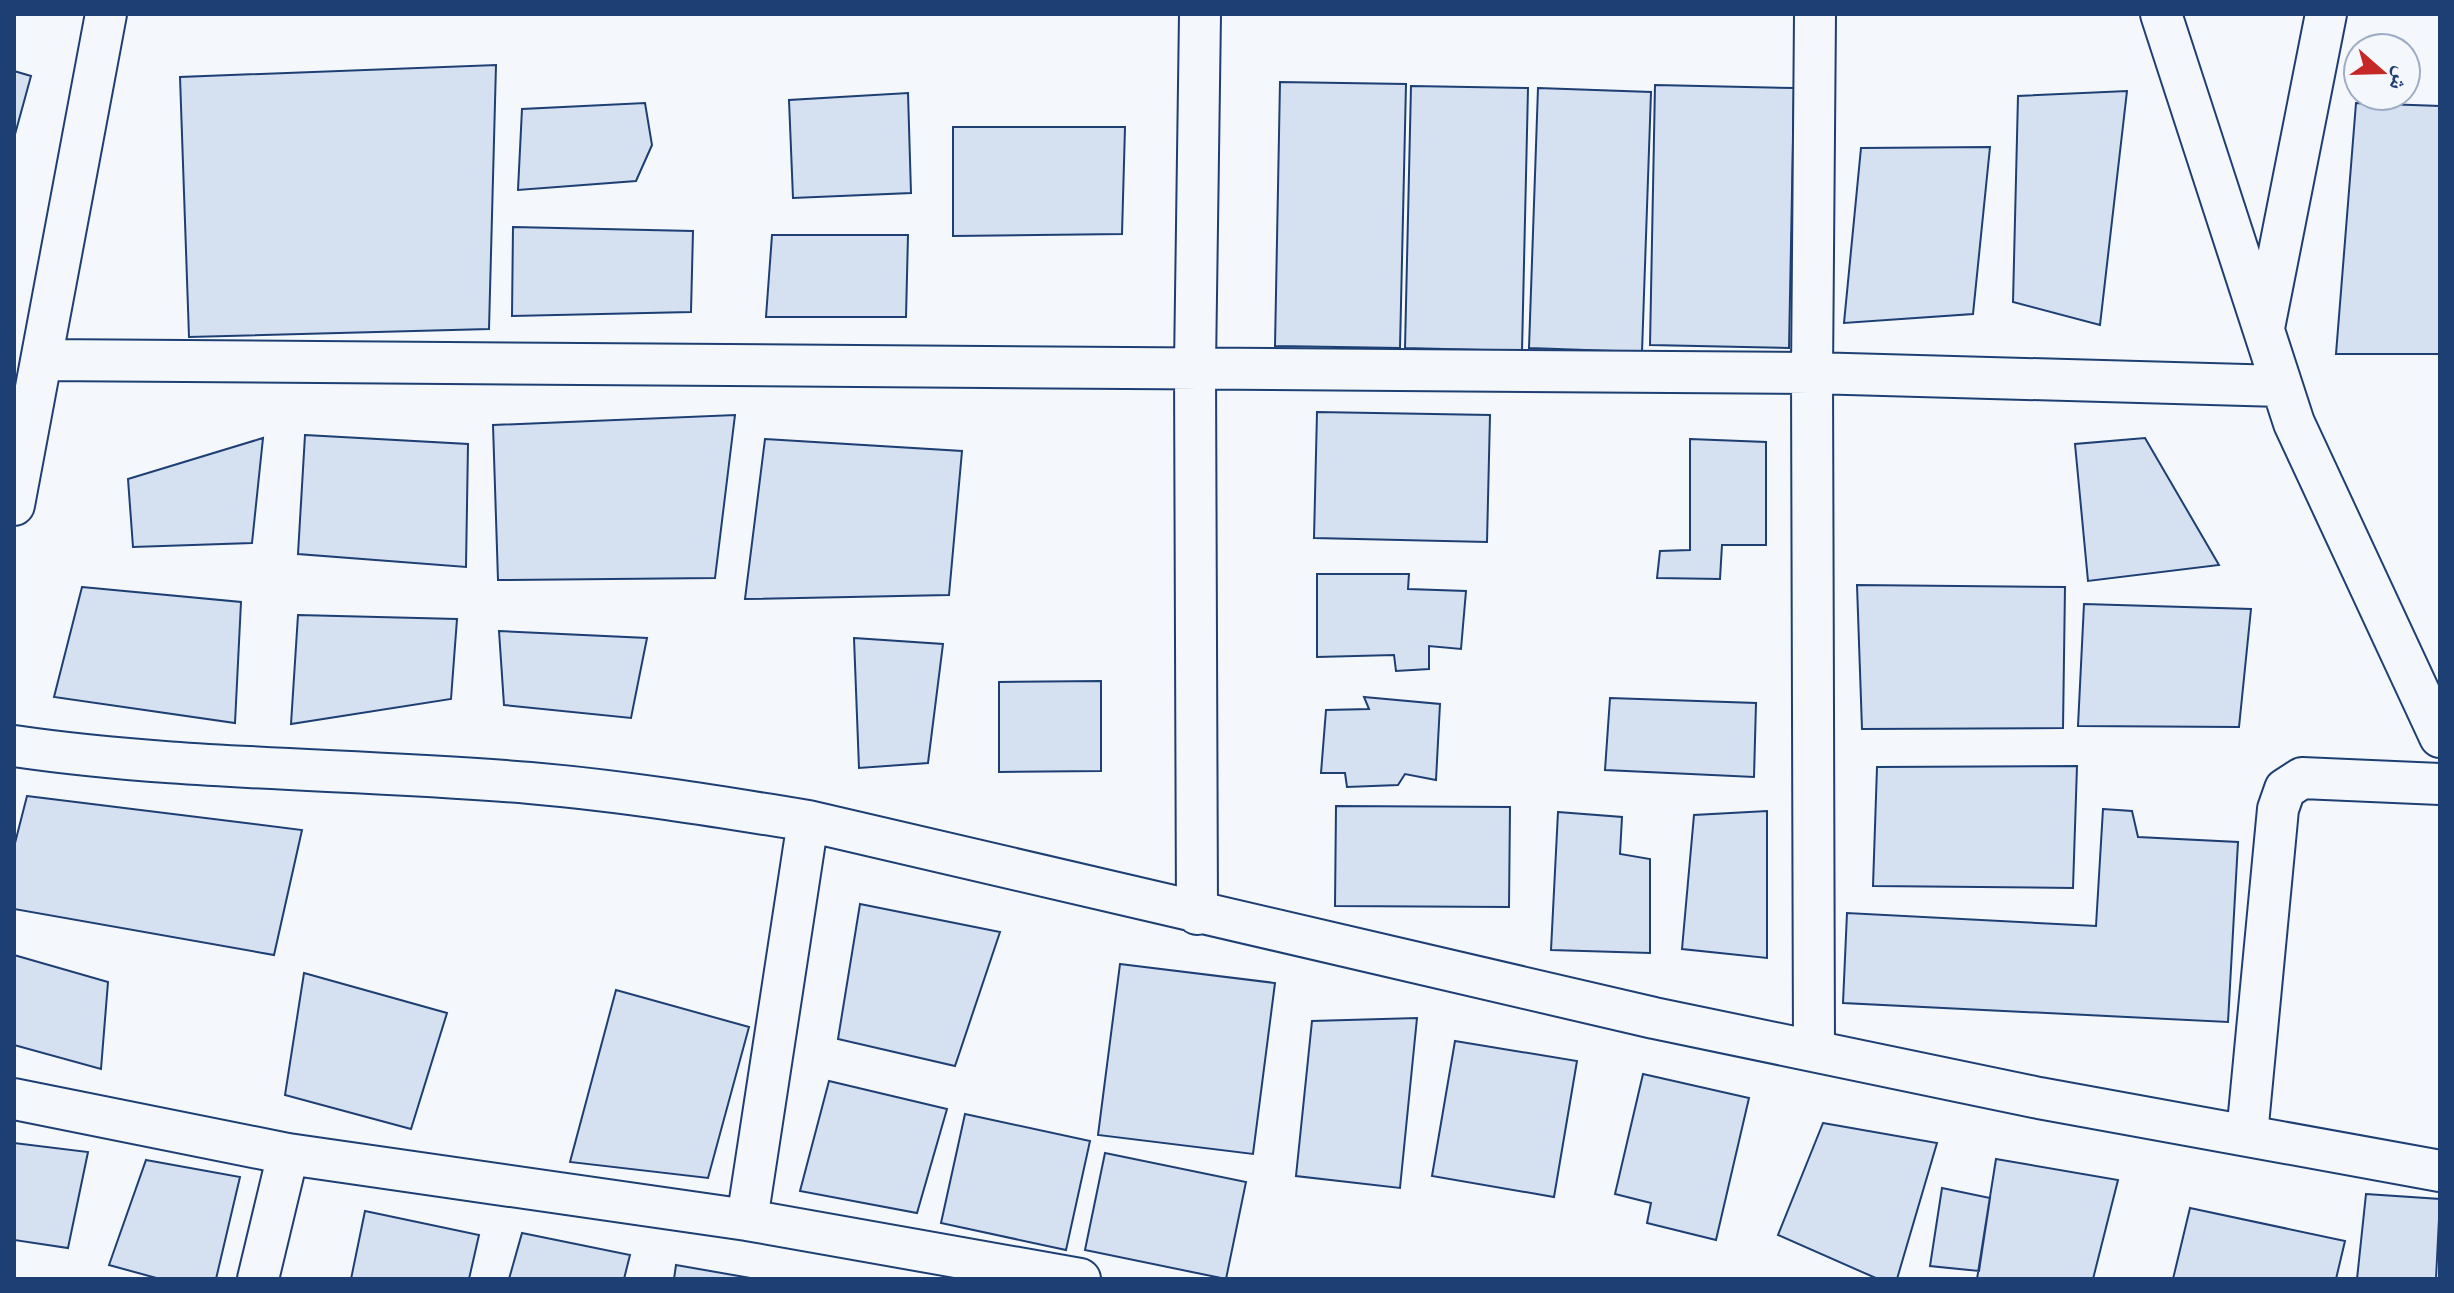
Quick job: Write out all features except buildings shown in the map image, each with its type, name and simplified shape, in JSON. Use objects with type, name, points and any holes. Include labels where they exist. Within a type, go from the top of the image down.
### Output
[{"type":"street","points":[[14,505],[106,14]]},
{"type":"street","points":[[1197,914],[1195,366],[1200,14]]},
{"type":"street","points":[[1814,1049],[1812,373],[1815,14]]},
{"type":"street","points":[[2161,14],[2294,423],[2440,737]]},
{"type":"street","points":[[2263,332],[2326,14]]},
{"type":"street","points":[[42,360],[1195,366],[1812,373],[2281,386]]},
{"type":"street","points":[[14,746],[97,758],[530,783],[714,805],[808,821],[1654,1018],[2039,1098],[2440,1171]]},
{"type":"street","points":[[2247,1135],[2278,809],[2285,789],[2302,778],[2440,784]]},
{"type":"street","points":[[747,1220],[808,821]]},
{"type":"street","points":[[14,1099],[288,1154],[747,1220],[1080,1279]]},
{"type":"street","points":[[258,1279],[288,1154]]}]
